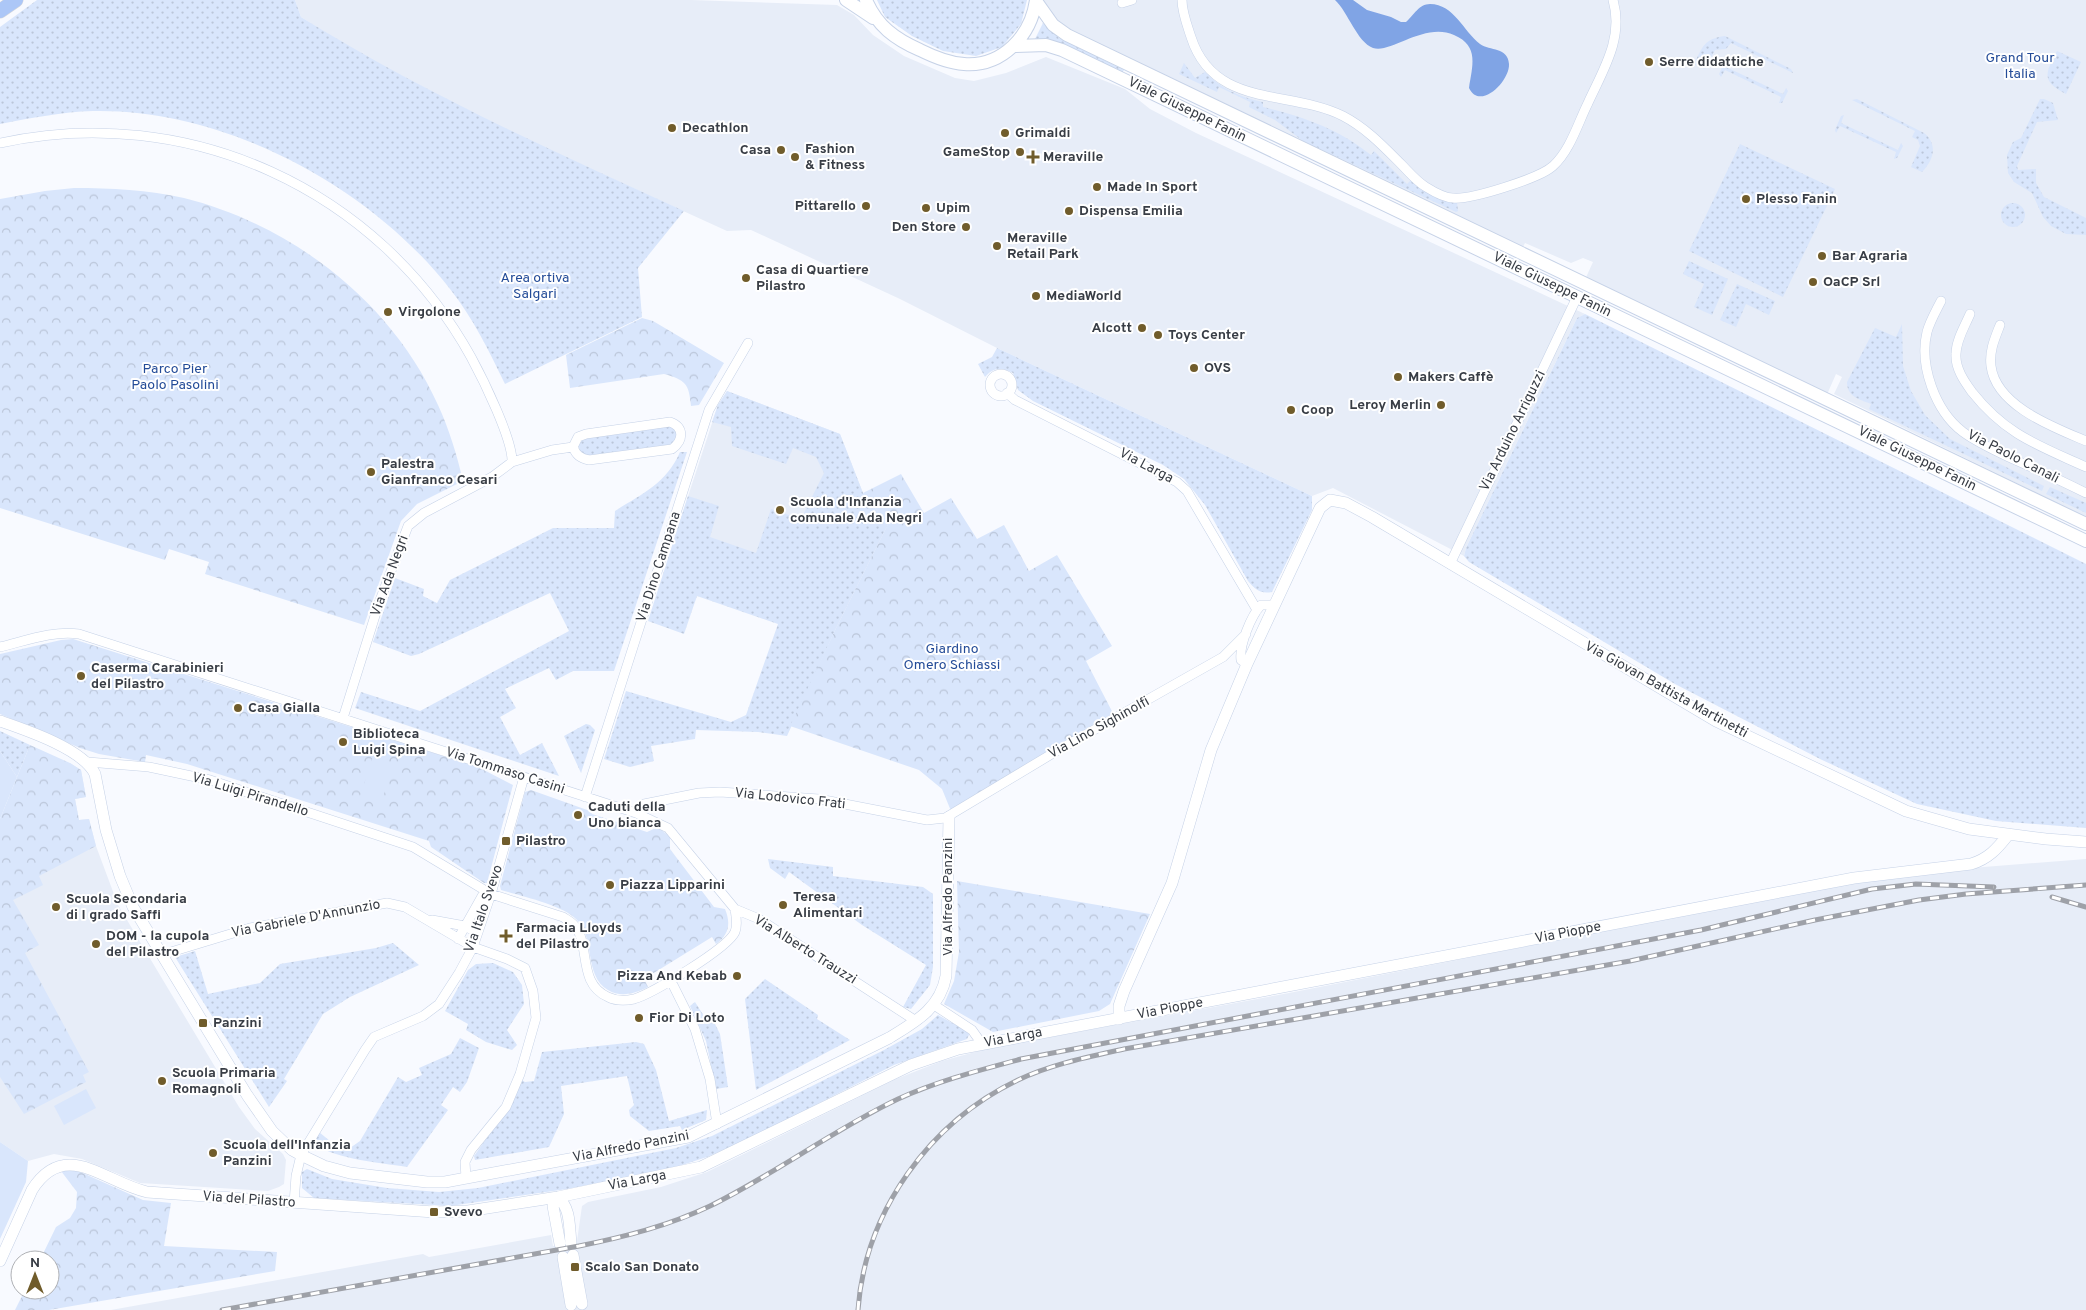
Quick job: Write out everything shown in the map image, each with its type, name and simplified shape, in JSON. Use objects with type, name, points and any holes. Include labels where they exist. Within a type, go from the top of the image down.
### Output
[{"type":"main road","points":[[0,11],[16,0]]},
{"type":"main road","points":[[846,0],[877,20],[900,41],[941,60],[964,64],[979,63],[1000,56],[1014,46],[1028,27],[1036,1]]},
{"type":"main road","points":[[866,0],[877,20]]},
{"type":"main road","name":"Viale Giuseppe Fanin","points":[[1036,1],[1053,25],[1067,35],[2086,524]]},
{"type":"main road","name":"Viale Giuseppe Fanin","points":[[1014,46],[1046,45],[1062,50],[2086,541]]},
{"type":"street","points":[[1122,3],[1132,0]]},
{"type":"street","points":[[1182,0],[1183,14],[1194,48],[1211,70],[1222,80],[1245,92],[1310,105],[1343,116],[1370,133],[1424,186],[1438,194],[1451,198],[1486,193],[1546,171],[1559,160],[1569,143],[1613,48],[1617,29],[1613,0]]},
{"type":"street","points":[[0,143],[68,134],[129,134],[165,139],[211,149],[250,163],[281,176],[322,199],[359,225],[392,253],[420,282],[446,316],[476,366],[491,397],[511,452],[512,462]]},
{"type":"street","name":"Via Arduino Arriguzzi","points":[[1450,564],[1577,297]]},
{"type":"street","name":"Via Paolo Canali","points":[[1941,301],[1930,321],[1925,347],[1931,383],[1938,400],[1949,418],[1962,431],[1986,446],[2086,493]]},
{"type":"street","points":[[1970,314],[1960,335],[1956,353],[1959,371],[1968,387],[1997,420],[2014,432],[2086,467]]},
{"type":"street","points":[[2000,325],[1992,345],[1991,365],[2001,391],[2011,401],[2039,419],[2086,441]]},
{"type":"street","name":"Via Dino Campana","points":[[585,797],[709,410],[748,343]]},
{"type":"street","name":"Via Larga","points":[[1007,393],[1014,400],[1177,482],[1187,491],[1257,610]]},
{"type":"street","points":[[1818,412],[1825,399]]},
{"type":"street","name":"Via Ada Negri","points":[[670,422],[677,424],[681,430],[682,437],[679,444],[672,449],[589,460],[580,458],[575,453],[573,447],[578,437],[586,434],[670,422]]},
{"type":"street","name":"Via Ada Negri","points":[[343,718],[379,603],[408,526],[424,513],[492,477],[512,462],[552,450],[573,447]]},
{"type":"street","name":"Via Giovan Battista Martinetti","points":[[1274,605],[1324,502],[1333,500],[1346,503],[1716,721],[1906,811],[1969,829],[2008,835],[2086,842]]},
{"type":"street","points":[[1246,664],[1241,660],[1239,649],[1257,610],[1262,606],[1274,605]]},
{"type":"street","points":[[1118,1019],[1124,991],[1172,883],[1211,750],[1246,664],[1274,605]]},
{"type":"street","name":"Via Tommaso Casini","points":[[0,647],[69,632],[79,634],[636,813]]},
{"type":"street","name":"Via Lino Sighinolfi","points":[[948,817],[1055,752],[1223,657],[1246,634]]},
{"type":"street","name":"Via Luigi Pirandello","points":[[0,721],[45,739],[88,762],[149,767],[210,780],[427,853],[488,893],[563,917],[573,924],[579,933],[588,975],[592,983],[608,997],[619,1001],[631,1000],[642,996],[670,979]]},
{"type":"street","name":"Via Alfredo Panzini","points":[[88,762],[95,774],[106,830],[120,876],[133,907],[161,955],[272,1131],[292,1150],[330,1167],[368,1176],[427,1182],[466,1178],[688,1137],[889,1038],[916,1021],[934,1005],[945,984],[948,964],[948,817]]},
{"type":"street","name":"Via Italo Svevo","points":[[301,1155],[374,1037],[423,1016],[439,1004],[473,947],[524,777]]},
{"type":"street","name":"Via Lodovico Frati","points":[[636,813],[644,804],[710,792],[819,799],[927,820],[948,817]]},
{"type":"street","name":"Via Alberto Trauzzi","points":[[636,813],[660,823],[674,833],[734,909],[759,919],[916,1021]]},
{"type":"street","name":"Via Pioppe","points":[[1118,1019],[1854,878],[1971,864],[1982,860],[1995,851],[2008,835]]},
{"type":"street","name":"Via Italo Svevo","points":[[458,939],[488,893]]},
{"type":"street","name":"Via Gabriele D'Annunzio","points":[[161,955],[250,928],[387,903],[405,907],[473,947],[526,968],[533,991],[536,1018],[520,1074],[506,1107],[471,1150],[465,1162],[466,1178]]},
{"type":"street","points":[[717,1124],[710,1079],[695,1029],[670,979],[719,949],[728,941],[735,931],[737,921],[734,909]]},
{"type":"street","points":[[420,916],[443,923],[465,926],[474,932],[476,937]]},
{"type":"street","points":[[934,1005],[972,1030],[982,1044]]},
{"type":"street","name":"Via Larga","points":[[558,1197],[701,1167],[911,1065],[936,1055],[982,1044],[1118,1019]]},
{"type":"street","points":[[292,1203],[301,1155]]},
{"type":"street","name":"Via del Pilastro","points":[[0,1261],[38,1180],[46,1172],[69,1164],[81,1166],[135,1189],[147,1192],[292,1203],[451,1213],[558,1197]]},
{"type":"street","points":[[558,1197],[553,1206],[566,1244]]},
{"type":"street","points":[[568,1256],[576,1305]]},
{"type":"shaded area","points":[[295,0],[691,0],[837,5],[854,15],[873,35],[904,56],[955,78],[974,81],[1006,73],[1046,57],[1125,89],[1150,109],[1196,133],[1585,314],[1577,318],[1466,548],[1464,556],[1333,488],[1312,496],[751,230],[727,231],[497,126],[357,52],[301,17]]},
{"type":"shaded area","points":[[1036,0],[2086,0],[2086,517],[1834,394],[1842,377],[1836,374],[1825,399],[1583,284],[1593,262],[1583,258],[1571,263],[1525,243],[1518,257],[1067,35]]},
{"type":"shaded area","name":"Scuola d'Infanzia comunale Ada Negri","points":[[727,391],[840,434],[863,493],[888,524],[837,626],[673,542],[718,405]]},
{"type":"shaded area","points":[[70,763],[81,770],[86,797],[75,799],[79,820],[89,819],[96,846],[118,905],[239,1107],[255,1129],[283,1154],[286,1160],[284,1184],[279,1187],[268,1191],[140,1183],[82,1159],[54,1154],[28,1161],[0,1142],[0,819]]},
{"type":"shaded area","points":[[2086,859],[2086,1310],[111,1310],[423,1254],[429,1257],[551,1235],[553,1246],[577,1241],[582,1206],[588,1202],[661,1187],[707,1172],[896,1079],[942,1061],[986,1049],[1289,993],[1880,877]]},
{"type":"green space","name":"Area ortiva Salgari","points":[[37,0],[295,0],[301,17],[394,71],[489,120],[684,211],[638,268],[642,317],[505,384],[487,347],[466,311],[450,289],[417,252],[379,218],[337,187],[291,161],[243,139],[193,123],[143,114],[93,111],[46,116],[0,124],[0,27]]},
{"type":"green space","points":[[877,0],[1027,0],[1021,24],[1002,47],[976,56],[943,51],[912,36],[885,17]]},
{"type":"green space","points":[[1043,23],[1059,38],[1124,70],[1122,73],[1050,40],[1035,39]]},
{"type":"green space","points":[[1725,36],[1791,69],[1793,73],[1731,43],[1726,49],[1715,50],[1705,69],[1694,64],[1708,41]]},
{"type":"green space","points":[[2057,51],[2081,62],[2066,94],[2049,81],[2048,71]]},
{"type":"green space","points":[[1729,60],[1726,67],[1783,94],[1786,88],[1788,91],[1782,103],[1779,103],[1781,97],[1725,70],[1721,77],[1719,74],[1725,61]]},
{"type":"green space","points":[[1184,63],[1195,78],[1205,72],[1231,92],[1263,102],[1263,107],[1320,125],[1346,138],[1371,155],[1374,151],[1407,184],[1411,180],[1421,189],[1432,195],[1443,200],[1457,202],[1458,211],[1456,212],[1303,141],[1275,120],[1249,107],[1250,102],[1219,87],[1217,92],[1179,74]]},
{"type":"green space","points":[[1857,99],[1924,133],[1928,137],[1933,147],[1933,152],[1932,157],[1922,172],[1911,167],[1920,146],[1918,140],[1912,137],[1915,131],[1852,100]]},
{"type":"green space","points":[[2040,99],[2053,103],[2058,120],[2037,122],[2017,166],[2018,170],[2036,169],[2036,183],[2044,197],[2086,218],[2086,235],[2066,234],[2051,226],[2043,217],[2032,193],[2014,182],[2008,173],[2007,155],[2013,142],[2021,138]]},
{"type":"green space","points":[[1844,115],[1841,123],[1898,150],[1901,143],[1903,146],[1897,158],[1894,159],[1896,152],[1840,126],[1836,133],[1835,130],[1841,116]]},
{"type":"green space","points":[[1740,144],[1835,189],[1783,297],[1689,251]]},
{"type":"green space","name":"Parco Pier Paolo Pasolini","points":[[74,188],[129,190],[184,198],[224,210],[263,227],[300,248],[334,273],[366,301],[394,333],[418,368],[446,423],[463,481],[417,504],[401,521],[364,625],[205,574],[209,562],[169,549],[165,560],[0,508],[0,199]]},
{"type":"green space","points":[[2013,203],[2022,206],[2025,215],[2022,224],[2013,227],[2004,224],[2001,215],[2004,206]]},
{"type":"green space","points":[[1689,261],[1728,279],[1712,315],[1694,307],[1704,284],[1683,274]]},
{"type":"green space","points":[[1737,284],[1775,301],[1769,315],[1746,304],[1736,327],[1720,320]]},
{"type":"green space","points":[[1585,314],[2086,564],[2086,828],[1996,821],[1917,804],[1820,759],[1675,684],[1469,562],[1464,556],[1466,548],[1577,318]]},
{"type":"green space","points":[[642,318],[653,321],[724,363],[699,405],[691,406],[689,393],[682,381],[664,374],[570,388],[566,355]]},
{"type":"green space","points":[[1902,324],[1903,366],[1911,391],[1925,415],[1950,439],[2044,486],[2042,491],[1869,409],[1871,404],[1851,394],[1847,382],[1875,328],[1896,337]]},
{"type":"green space","points":[[997,348],[1312,496],[1312,510],[1272,592],[1258,591],[1248,581],[1205,505],[1184,479],[1163,465],[1033,401],[1018,390],[1013,373],[998,369],[991,371],[985,377],[978,364],[992,357]]},
{"type":"green space","points":[[727,391],[840,434],[863,493],[888,524],[837,626],[787,736],[758,732],[696,730],[695,739],[651,746],[654,761],[630,767],[604,759],[626,691],[731,722],[746,715],[778,624],[697,596],[684,634],[648,621],[688,496],[719,506],[710,537],[756,553],[771,509],[801,519],[824,473],[816,457],[793,448],[786,464],[732,446],[731,427],[712,422],[718,405]]},
{"type":"green space","points":[[669,425],[675,427],[678,436],[670,446],[589,458],[582,455],[578,446],[579,441],[586,437]]},
{"type":"green space","points":[[680,452],[687,452],[614,671],[573,671],[556,680],[549,668],[505,689],[516,708],[500,717],[520,755],[542,743],[559,776],[355,708],[361,692],[420,711],[569,631],[550,593],[411,656],[373,642],[395,578],[424,589],[423,596],[437,603],[450,580],[553,528],[614,528],[615,511],[661,480]]},
{"type":"green space","name":"Giardino Omero Schiassi","points":[[901,474],[924,513],[951,498],[977,539],[1004,525],[1029,571],[1057,555],[1112,646],[1086,661],[1117,721],[951,811],[942,789],[919,770],[790,726],[888,524],[863,493]]},
{"type":"green space","points":[[2050,487],[2086,503],[2086,513],[2046,494]]},
{"type":"green space","points":[[73,639],[478,767],[513,785],[487,883],[484,883],[431,847],[429,841],[187,764],[146,755],[145,762],[99,754],[80,748],[0,714],[0,654]]},
{"type":"green space","points":[[586,724],[595,730],[581,773],[564,736]]},
{"type":"green space","points":[[0,731],[30,745],[17,777],[0,751]]},
{"type":"green space","points":[[30,745],[81,770],[86,797],[75,799],[79,820],[89,819],[96,846],[39,876],[43,885],[13,900],[39,945],[25,953],[89,1072],[83,1075],[86,1082],[24,1114],[0,1077],[0,819]]},
{"type":"green space","points":[[0,751],[17,777],[0,819]]},
{"type":"green space","points":[[373,757],[394,764],[381,803],[360,796]]},
{"type":"green space","name":"Piazza Lipparini","points":[[531,790],[590,811],[592,814],[647,832],[658,827],[670,837],[670,849],[714,907],[725,909],[728,928],[724,937],[716,944],[712,937],[644,979],[648,987],[633,993],[623,994],[608,990],[595,975],[586,936],[576,919],[551,905],[501,890],[500,886],[525,792]]},
{"type":"green space","points":[[768,859],[833,867],[833,876],[923,887],[933,894],[933,967],[930,985],[911,1009],[903,1007],[926,965],[862,925],[789,872],[785,879],[770,868]]},
{"type":"green space","points":[[957,881],[1150,914],[1110,1004],[1099,1011],[993,1032],[944,1004],[954,981],[959,952]]},
{"type":"green space","points":[[393,943],[419,965],[350,997],[323,1014],[284,1079],[287,1081],[269,1107],[175,957],[195,951],[208,994],[260,983],[280,964],[376,948]]},
{"type":"green space","points":[[493,963],[513,972],[522,985],[524,1004],[507,1030],[517,1045],[512,1050],[486,1042],[466,1030],[468,1024],[445,1011],[468,970],[476,964]]},
{"type":"green space","points":[[765,979],[818,1015],[817,1019],[850,1040],[756,1090],[745,999]]},
{"type":"green space","points":[[695,1002],[704,1016],[710,1014],[720,1034],[728,1087],[716,1089],[706,1041],[690,1006]]},
{"type":"green space","points":[[938,1015],[968,1032],[967,1039],[894,1065],[748,1139],[707,1157],[673,1168],[567,1189],[450,1206],[314,1198],[302,1188],[302,1172],[307,1169],[332,1179],[387,1188],[439,1192],[478,1188],[676,1148],[712,1136],[884,1050],[922,1029]]},
{"type":"green space","points":[[460,1038],[479,1048],[467,1082],[460,1092],[453,1087],[441,1105],[448,1110],[407,1167],[347,1157],[313,1144],[319,1132],[336,1146],[350,1148],[360,1141],[398,1077],[406,1082],[422,1075],[419,1068],[451,1054]]},
{"type":"green space","points":[[636,1042],[644,1044],[656,1070],[669,1121],[707,1110],[706,1120],[682,1130],[680,1126],[649,1131],[630,1116],[629,1110],[634,1105],[627,1076],[561,1086],[564,1114],[549,1147],[475,1160],[474,1156],[508,1108],[520,1079],[525,1082],[534,1081],[542,1052]]},
{"type":"green space","points":[[86,1089],[96,1108],[64,1125],[54,1106]]},
{"type":"green space","points":[[0,1142],[28,1161],[26,1182],[0,1239]]},
{"type":"green space","points":[[76,1170],[143,1200],[171,1203],[164,1246],[277,1252],[275,1271],[49,1310],[15,1310],[20,1300],[60,1300],[60,1250],[45,1250],[56,1227],[70,1218],[76,1208],[77,1192],[61,1171]]},
{"type":"water","points":[[1335,0],[1353,0],[1367,10],[1401,22],[1406,22],[1417,10],[1426,4],[1438,5],[1452,13],[1480,44],[1498,50],[1505,55],[1509,64],[1505,78],[1494,91],[1487,95],[1480,96],[1474,94],[1469,88],[1472,58],[1468,45],[1454,35],[1443,32],[1431,32],[1389,47],[1373,48],[1362,40]]},
{"type":"railway","points":[[222,1310],[579,1246],[629,1235],[662,1225],[710,1206],[758,1180],[850,1124],[898,1099],[943,1081],[1021,1059],[1701,930],[1872,889],[1916,884],[1994,887]]},
{"type":"railway","points":[[858,1310],[863,1273],[874,1238],[888,1205],[908,1174],[931,1145],[957,1120],[986,1098],[1018,1080],[1044,1070],[1124,1049],[1630,961],[1815,920],[1919,900],[1966,894],[2086,885]]},
{"type":"railway","points":[[2052,897],[2086,907]]},
{"type":"place","name":"Serre didattiche","points":[[1649,62]]},
{"type":"place","name":"Decathlon","points":[[672,128]]},
{"type":"place","name":"Grimaldi","points":[[1005,133]]},
{"type":"place","name":"Casa","points":[[781,150]]},
{"type":"place","name":"GameStop","points":[[1020,152]]},
{"type":"place","name":"Fashion & Fitness","points":[[795,157]]},
{"type":"place","name":"Meraville","points":[[1033,157]]},
{"type":"place","name":"Made In Sport","points":[[1097,187]]},
{"type":"place","name":"Plesso Fanin","points":[[1746,199]]},
{"type":"place","name":"Pittarello","points":[[866,206]]},
{"type":"place","name":"Upim","points":[[926,208]]},
{"type":"place","name":"Dispensa Emilia","points":[[1069,211]]},
{"type":"place","name":"Den Store","points":[[966,227]]},
{"type":"place","name":"Meraville Retail Park","points":[[997,246]]},
{"type":"place","name":"Bar Agraria","points":[[1822,256]]},
{"type":"place","name":"Casa di Quartiere Pilastro","points":[[746,278]]},
{"type":"place","name":"OaCP Srl","points":[[1813,282]]},
{"type":"place","name":"MediaWorld","points":[[1036,296]]},
{"type":"place","name":"Virgolone","points":[[388,312]]},
{"type":"place","name":"Alcott","points":[[1142,328]]},
{"type":"place","name":"Toys Center","points":[[1158,335]]},
{"type":"place","name":"OVS","points":[[1194,368]]},
{"type":"place","name":"Makers Caffè","points":[[1398,377]]},
{"type":"place","name":"Leroy Merlin","points":[[1441,405]]},
{"type":"place","name":"Coop","points":[[1291,410]]},
{"type":"place","name":"Palestra Gianfranco Cesari","points":[[371,472]]},
{"type":"place","name":"Scuola d'Infanzia comunale Ada Negri","points":[[780,510]]},
{"type":"place","name":"Caserma Carabinieri del Pilastro","points":[[81,676]]},
{"type":"place","name":"Casa Gialla","points":[[238,708]]},
{"type":"place","name":"Biblioteca Luigi Spina","points":[[343,742]]},
{"type":"place","name":"Caduti della Uno bianca","points":[[578,815]]},
{"type":"place","name":"Pilastro","points":[[506,841]]},
{"type":"place","name":"Piazza Lipparini","points":[[610,885]]},
{"type":"place","name":"Teresa Alimentari","points":[[783,905]]},
{"type":"place","name":"Scuola Secondaria di I grado Saffi","points":[[56,907]]},
{"type":"place","name":"Farmacia Lloyds del Pilastro","points":[[506,936]]},
{"type":"place","name":"DOM - la cupola del Pilastro","points":[[96,944]]},
{"type":"place","name":"Pizza And Kebab","points":[[737,976]]},
{"type":"place","name":"Fior Di Loto","points":[[639,1018]]},
{"type":"place","name":"Panzini","points":[[203,1023]]},
{"type":"place","name":"Scuola Primaria Romagnoli","points":[[162,1081]]},
{"type":"place","name":"Scuola dell'Infanzia Panzini","points":[[213,1153]]},
{"type":"place","name":"Svevo","points":[[434,1212]]},
{"type":"place","name":"Scalo San Donato","points":[[575,1267]]},
{"type":"park label","name":"Grand Tour Italia","points":[[2020,66]]}]
